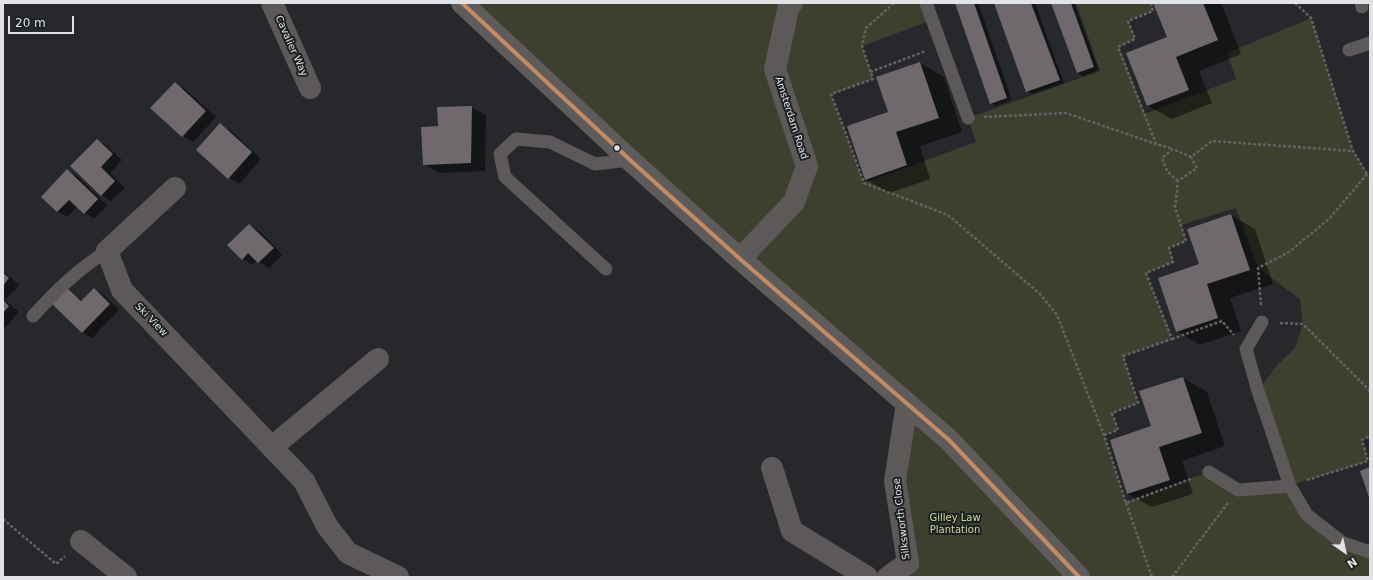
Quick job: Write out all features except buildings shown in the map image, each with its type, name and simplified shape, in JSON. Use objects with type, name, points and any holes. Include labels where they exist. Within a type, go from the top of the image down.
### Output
[{"type":"street","name":"Cavalier Way","points":[[272,3],[310,88]]},
{"type":"street","points":[[462,3],[630,160],[740,259],[949,440],[1079,577]]},
{"type":"street","name":"Amsterdam Road","points":[[740,259],[794,202],[807,166],[775,69],[789,5],[792,3]]},
{"type":"street","points":[[107,250],[175,188]]},
{"type":"street","name":"Ski View","points":[[107,250],[122,290],[304,481],[327,526],[348,553],[398,577]]},
{"type":"street","points":[[272,447],[378,359]]},
{"type":"street","name":"Silksworth Close","points":[[888,577],[908,563],[895,481],[907,403]]},
{"type":"street","points":[[772,468],[792,531],[866,577]]},
{"type":"street","points":[[81,541],[126,577]]},
{"type":"lane","points":[[926,3],[968,118]]},
{"type":"lane","points":[[1349,50],[1370,43]]},
{"type":"lane","points":[[606,269],[505,177],[500,154],[516,139],[550,142],[595,164],[630,160]]},
{"type":"lane","points":[[33,316],[68,279],[84,265],[107,250]]},
{"type":"lane","points":[[1262,322],[1246,349],[1258,391],[1290,486],[1307,515],[1343,543],[1370,552]]},
{"type":"lane","points":[[1210,472],[1238,490],[1290,486]]},
{"type":"path","points":[[894,3],[866,28],[862,46],[873,79],[831,94],[864,184],[948,215],[1040,294],[1057,315],[1104,435],[1152,577]]},
{"type":"path","points":[[1151,3],[1153,11],[1128,21],[1135,39],[1118,47],[1156,144]]},
{"type":"path","points":[[1295,3],[1311,18],[1353,151],[1368,175],[1330,218],[1289,252],[1258,268],[1262,322],[1303,324],[1370,391]]},
{"type":"path","points":[[870,72],[942,46]]},
{"type":"path","points":[[968,118],[1066,113],[1173,149],[1191,157],[1198,168],[1178,181]]},
{"type":"path","points":[[1191,157],[1212,141],[1353,151]]},
{"type":"path","points":[[1173,149],[1162,158],[1167,171],[1178,181]]},
{"type":"path","points":[[1172,339],[1146,273],[1173,262],[1169,248],[1186,241],[1175,207],[1178,181]]},
{"type":"path","points":[[1104,435],[1118,430],[1112,413],[1138,403],[1123,356],[1222,321],[1246,349]]},
{"type":"path","points":[[1290,486],[1368,461],[1362,440],[1370,436]]},
{"type":"path","points":[[1126,503],[1210,472]]},
{"type":"path","points":[[1172,577],[1238,490]]},
{"type":"path","points":[[3,519],[56,564],[81,541]]},
{"type":"green space","name":"Gilley Law Plantation","points":[[462,3],[926,3],[932,20],[862,46],[873,79],[831,95],[864,183],[976,142],[968,118],[1100,71],[1076,3],[1151,3],[1153,11],[1128,21],[1135,39],[1119,47],[1145,114],[1236,79],[1227,53],[1311,18],[1353,151],[1367,174],[1370,176],[1370,436],[1362,440],[1368,461],[1291,485],[1307,515],[1370,552],[1370,577],[888,577],[908,563],[895,481],[907,403]],"holes":[[[1236,208],[1258,268],[1300,299],[1303,324],[1295,348],[1277,365],[1258,391],[1290,485],[1238,490],[1209,472],[1126,503],[1104,435],[1118,430],[1112,413],[1138,403],[1123,356],[1172,339],[1146,273],[1173,262],[1169,248],[1186,241],[1181,225]]]},
{"type":"transit line","points":[[462,3],[630,160],[740,259],[949,440],[1079,577]]}]
